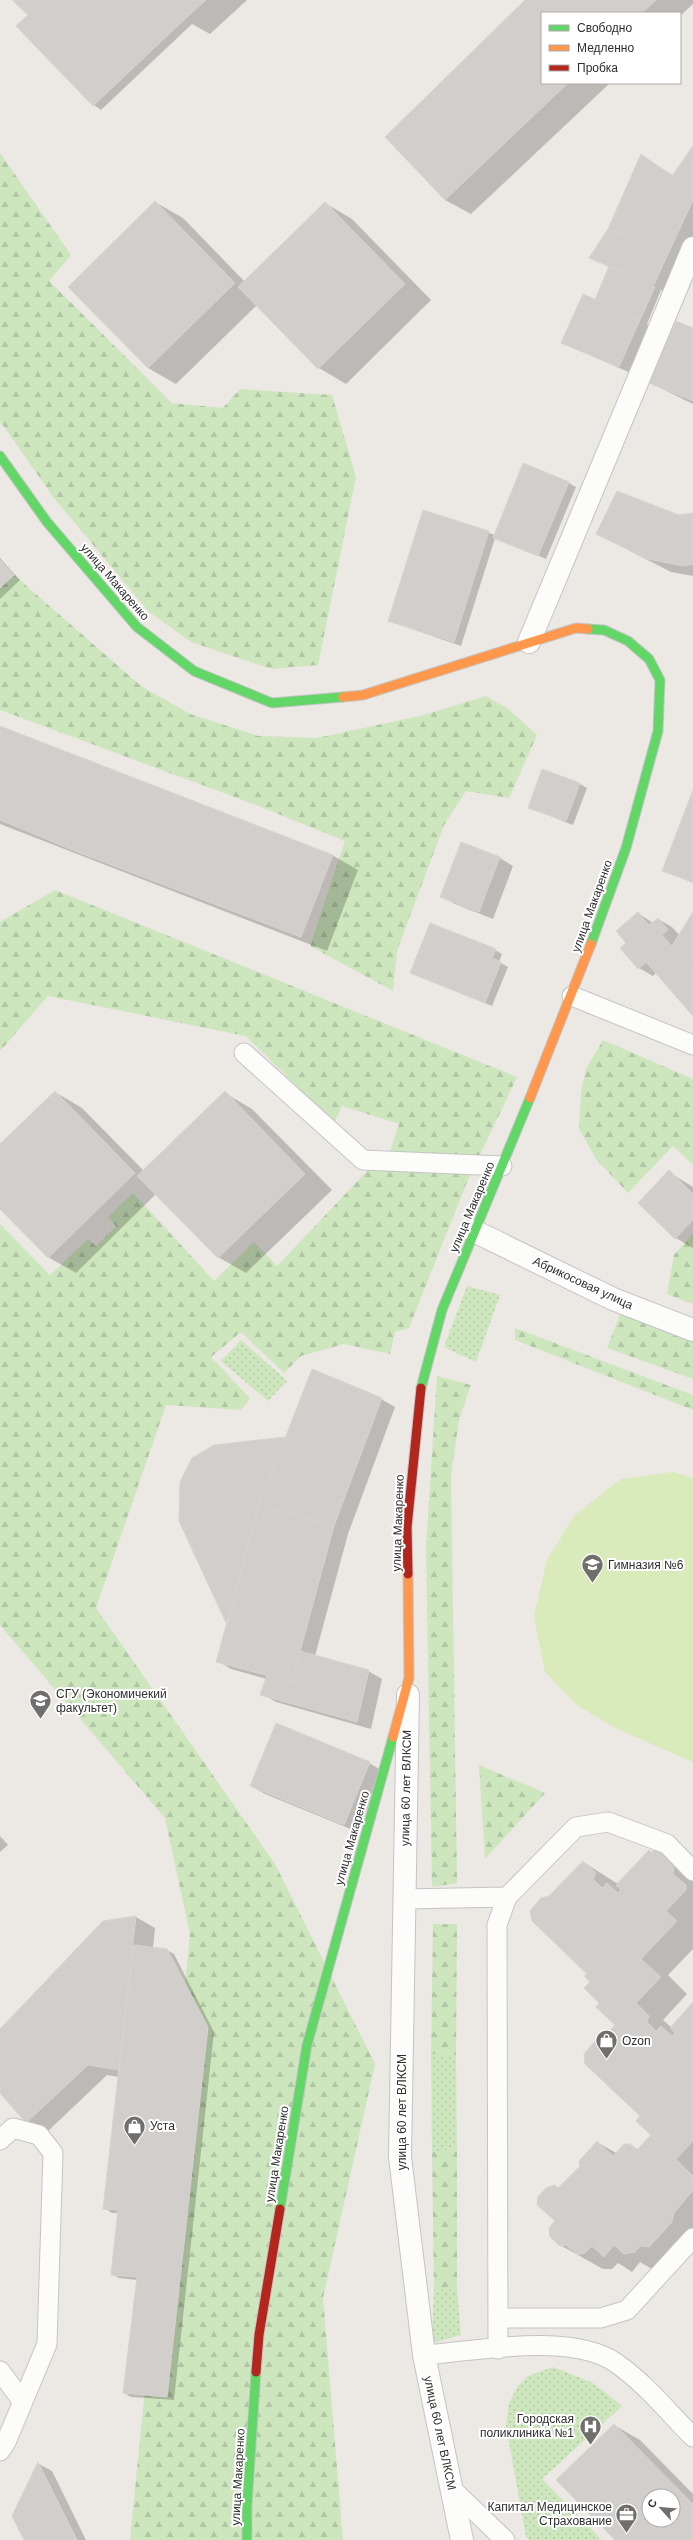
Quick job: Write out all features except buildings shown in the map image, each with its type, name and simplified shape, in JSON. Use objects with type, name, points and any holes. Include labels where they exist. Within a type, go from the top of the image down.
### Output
[{"type":"street","points":[[529,642],[693,248]]},
{"type":"street","name":"улица Макаренко","points":[[0,456],[47,522],[137,627],[194,671],[272,703],[364,695],[576,628],[604,630],[628,640],[649,659],[660,680],[661,702],[656,738],[626,848],[572,996],[442,1310],[430,1349],[418,1403],[407,1527],[408,1678],[306,2045],[259,2335],[247,2505],[247,2540]]},
{"type":"street","name":"Абрикосовая улица","points":[[474,1231],[613,1299],[693,1330]]},
{"type":"street","name":"улица 60 лет ВЛКСМ","points":[[408,1678],[400,2157],[424,2355],[453,2490],[462,2540]]},
{"type":"lane","points":[[572,996],[693,1045]]},
{"type":"lane","points":[[244,1053],[363,1160],[502,1166]]},
{"type":"lane","points":[[498,2349],[497,1925],[508,1898],[576,1827],[608,1822],[667,1844],[693,1871]]},
{"type":"lane","points":[[404,1899],[508,1898]]},
{"type":"lane","points":[[0,2140],[13,2128],[39,2135],[53,2153],[47,2344],[0,2452]]},
{"type":"lane","points":[[498,2318],[601,2318],[627,2310],[693,2238]]},
{"type":"lane","points":[[424,2355],[542,2345],[586,2350],[615,2363],[693,2437]]},
{"type":"lane","points":[[0,2371],[23,2402]]},
{"type":"lane","points":[[453,2490],[505,2540]]},
{"type":"green space","points":[[0,153],[71,255],[49,281],[172,403],[223,408],[240,389],[332,395],[356,477],[318,665],[271,669],[191,642],[149,612],[54,498],[0,421]]},
{"type":"green space","points":[[14,575],[141,686],[190,714],[258,736],[317,738],[424,715],[486,696],[507,708],[537,735],[509,798],[466,791],[444,825],[397,951],[393,991],[310,946],[345,841],[256,805],[0,710],[0,588]]},
{"type":"green space","points":[[55,890],[517,1077],[467,1182],[409,1328],[395,1332],[390,1354],[344,1344],[301,1356],[284,1373],[241,1332],[211,1357],[250,1398],[241,1410],[166,1405],[96,1608],[275,1864],[375,2064],[323,2298],[343,2540],[130,2540],[190,1934],[165,1818],[0,1625],[0,1224],[50,1275],[88,1239],[96,1246],[116,1226],[108,1217],[133,1193],[214,1281],[254,1242],[277,1266],[370,1168],[387,1161],[399,1124],[342,1106],[334,1123],[246,1036],[48,996],[0,1051],[0,922]]},
{"type":"green space","points":[[603,1040],[693,1079],[693,1165],[673,1146],[628,1193],[596,1159],[579,1129],[581,1092],[586,1069]]},
{"type":"green space","points":[[693,1233],[693,1304],[667,1294],[674,1255]]},
{"type":"green space","points":[[467,1286],[500,1295],[476,1362],[444,1347]]},
{"type":"green space","points":[[621,1312],[693,1340],[693,1379],[607,1348]]},
{"type":"green space","points":[[515,1328],[693,1395],[693,1410],[515,1340]]},
{"type":"green space","points":[[241,1340],[287,1381],[268,1401],[221,1361]]},
{"type":"green space","points":[[437,1376],[471,1385],[459,1420],[451,1476],[457,1883],[432,1887],[426,1547]]},
{"type":"green space","points":[[673,1472],[693,1478],[693,1762],[617,1729],[578,1706],[545,1672],[534,1616],[547,1560],[574,1516],[621,1479]]},
{"type":"green space","points":[[479,1765],[545,1793],[485,1859]]},
{"type":"green space","points":[[433,1924],[457,1924],[456,2055],[431,2054]]},
{"type":"green space","points":[[431,2054],[456,2055],[457,2149],[432,2152]]},
{"type":"green space","points":[[457,2149],[457,2290],[434,2290],[432,2152]]},
{"type":"green space","points":[[434,2290],[457,2290],[461,2335],[432,2343]]},
{"type":"green space","points":[[553,2367],[593,2383],[622,2406],[542,2479],[602,2540],[530,2540],[526,2537],[506,2426],[509,2403],[518,2386],[528,2376]]},
{"type":"traffic: fast","points":[[0,456],[47,522],[137,627],[194,671],[272,703],[343,697]]},
{"type":"traffic: fast","points":[[588,629],[604,630],[628,641],[649,659],[660,680],[658,731],[626,848],[591,944]]},
{"type":"traffic: fast","points":[[421,1388],[442,1310],[530,1098]]},
{"type":"traffic: fast","points":[[280,2209],[307,2045],[393,1737]]},
{"type":"traffic: fast","points":[[247,2540],[247,2505],[256,2372]]},
{"type":"traffic: slow","points":[[343,697],[363,695],[576,628],[588,629]]},
{"type":"traffic: slow","points":[[530,1098],[591,944]]},
{"type":"traffic: slow","points":[[393,1737],[409,1678],[408,1574]]},
{"type":"traffic: jam","points":[[408,1574],[407,1527],[421,1388]]},
{"type":"traffic: jam","points":[[256,2372],[259,2335],[280,2209]]},
{"type":"place","name":"Гимназия №6","points":[[592,1584]]},
{"type":"place","name":"СГУ (Экономичекий факультет)","points":[[41,1720]]},
{"type":"place","name":"Ozon","points":[[606,2060]]},
{"type":"place","name":"Уста","points":[[135,2146]]},
{"type":"place","name":"Городская поликлиника №1","points":[[590,2446]]},
{"type":"place","name":"Капитал Медицинское Страхование","points":[[627,2534]]}]
